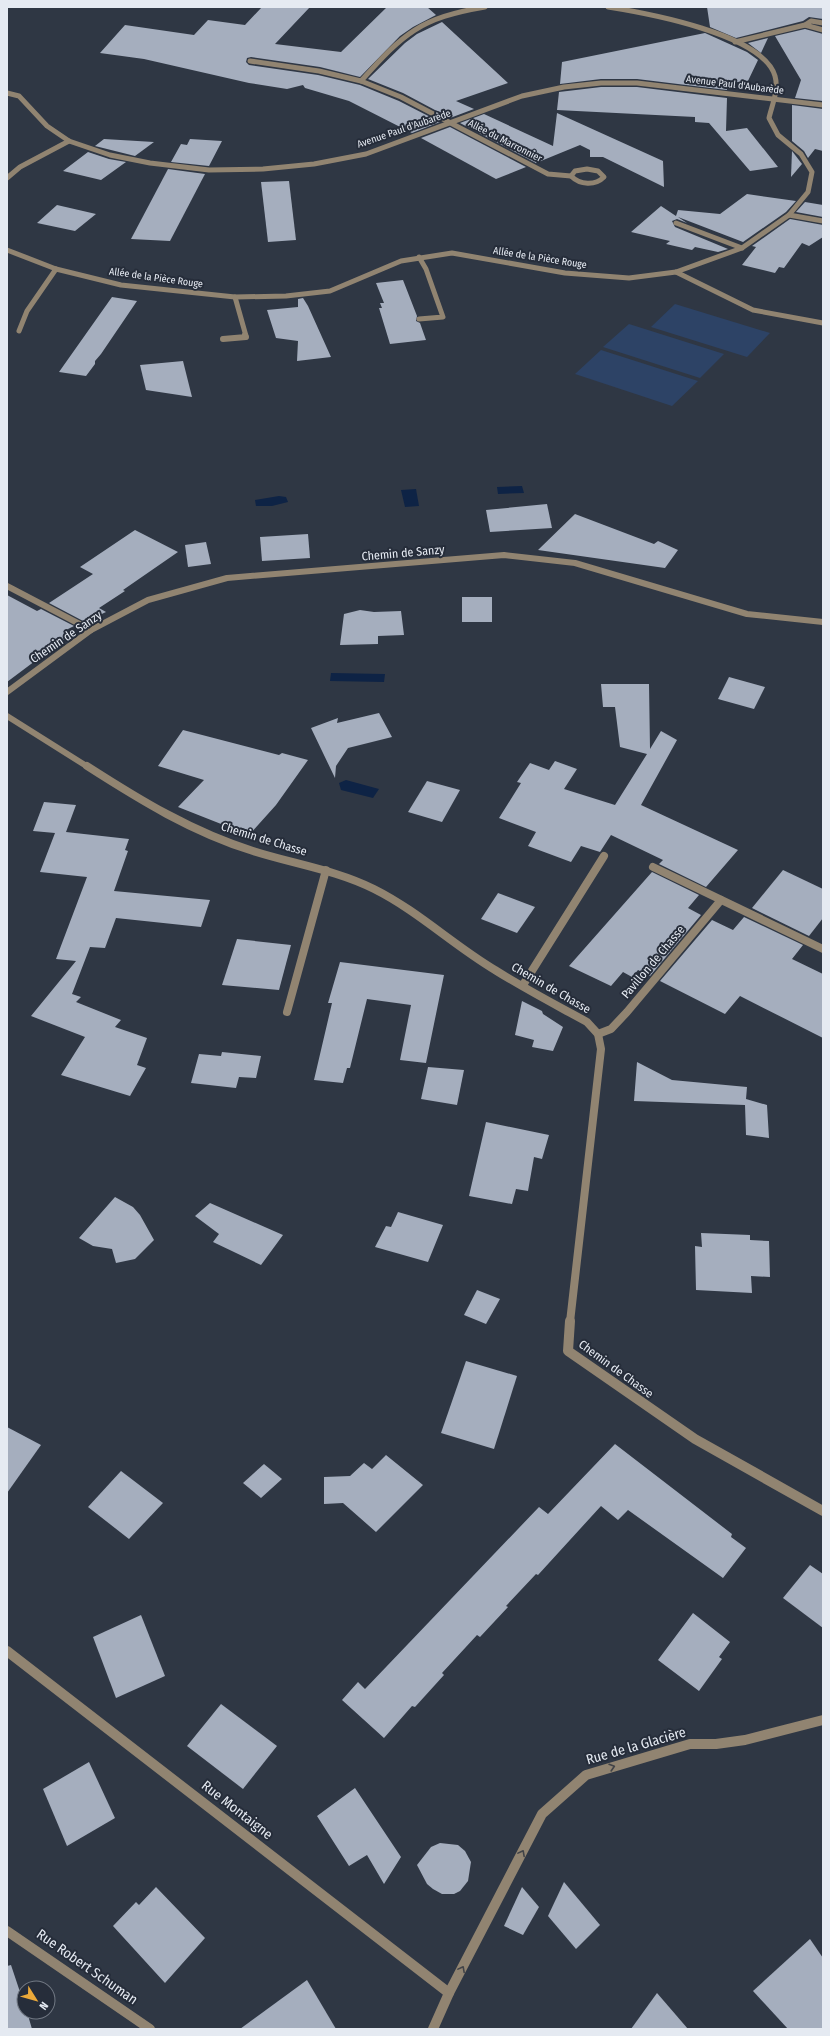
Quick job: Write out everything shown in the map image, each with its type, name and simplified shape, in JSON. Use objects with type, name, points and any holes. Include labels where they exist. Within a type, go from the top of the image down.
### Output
[{"type":"street","points":[[456,7],[463,11]]},
{"type":"street","points":[[362,81],[396,42],[416,28],[438,18],[485,7]]},
{"type":"street","name":"Allée de la Pièce Rouge","points":[[7,250],[56,269],[122,284],[235,297],[286,296],[330,290],[401,261],[452,253],[565,273],[628,278],[676,272],[699,265],[742,248],[789,215],[808,192],[812,172],[801,154],[778,135],[769,118],[776,83],[773,72],[764,60],[735,42],[676,20],[608,7]]},
{"type":"street","points":[[735,42],[805,25],[811,21],[823,23]]},
{"type":"street","points":[[805,25],[823,30]]},
{"type":"street","name":"Allée du Marronnier","points":[[250,61],[319,71],[362,81],[401,97],[548,174],[571,176]]},
{"type":"street","name":"Avenue Paul d'Aubarède","points":[[7,93],[19,96],[47,126],[69,141],[110,155],[150,163],[208,170],[263,169],[314,164],[366,154],[522,96],[564,87],[637,83],[675,86],[823,105]]},
{"type":"street","points":[[7,178],[20,167],[69,141]]},
{"type":"street","points":[[587,169],[598,171],[604,177],[599,182],[588,184],[576,182],[571,176],[575,171],[587,169]]},
{"type":"street","points":[[789,215],[823,221]]},
{"type":"street","points":[[676,223],[742,248]]},
{"type":"street","points":[[419,257],[426,269],[443,317],[419,319]]},
{"type":"street","points":[[19,331],[26,311],[56,269]]},
{"type":"street","points":[[676,272],[753,310],[823,323]]},
{"type":"street","points":[[223,339],[246,337],[235,297]]},
{"type":"street","name":"Chemin de Sanzy","points":[[7,692],[91,630],[148,600],[227,578],[504,556],[575,563],[747,614],[823,622]]},
{"type":"street","points":[[7,586],[91,630]]},
{"type":"street","name":"Chemin de Chasse","points":[[7,716],[158,811],[200,831],[253,851],[326,870],[374,889],[408,908],[494,970],[588,1022],[598,1034],[601,1049],[568,1351],[695,1439],[823,1511]]},
{"type":"street","points":[[523,985],[604,856]]},
{"type":"street","points":[[653,867],[823,949]]},
{"type":"street","points":[[287,1012],[326,870]]},
{"type":"street","name":"Pavillon de Chasse","points":[[598,1034],[611,1029],[627,1012],[721,900]]},
{"type":"street","name":"Rue Montaigne","points":[[7,1651],[449,1993]]},
{"type":"street","name":"Rue de la Glacière","points":[[433,2029],[449,1993],[542,1814],[586,1775],[690,1744],[716,1744],[745,1740],[823,1720]]},
{"type":"street","name":"Rue Robert Schuman","points":[[7,1931],[150,2029]]},
{"type":"shaded area","points":[[675,304],[770,333],[747,357],[651,327]]},
{"type":"shaded area","points":[[629,324],[724,354],[700,378],[603,347]]},
{"type":"shaded area","points":[[601,350],[698,381],[672,406],[575,374]]},
{"type":"shaded area","points":[[522,486],[524,493],[498,494],[497,487]]},
{"type":"shaded area","points":[[416,489],[419,506],[405,507],[401,490]]},
{"type":"shaded area","points":[[279,496],[286,497],[288,502],[272,506],[256,506],[255,500]]},
{"type":"shaded area","points":[[331,673],[385,674],[384,682],[330,681]]},
{"type":"shaded area","points":[[346,780],[379,789],[373,798],[341,790],[339,783]]},
{"type":"building","points":[[262,7],[310,7],[275,44],[341,52],[387,7],[427,7],[436,15],[413,27],[400,36],[360,77],[320,67],[251,57],[247,58],[246,62],[249,65],[318,75],[360,85],[399,101],[440,122],[412,133],[349,101],[305,88],[303,85],[287,89],[249,83],[144,59],[100,53],[125,25],[194,35],[208,20],[245,25]]},
{"type":"building","points":[[707,7],[823,7],[823,19],[809,17],[803,21],[736,38],[710,27]]},
{"type":"building","points":[[442,22],[508,83],[456,101],[474,109],[450,118],[403,93],[368,79],[405,43],[417,34]]},
{"type":"building","points":[[805,29],[823,34],[823,101],[795,98],[801,80],[775,36]]},
{"type":"building","points":[[705,33],[747,52],[758,60],[747,83],[727,81],[727,90],[637,79],[601,79],[560,84],[562,62]]},
{"type":"building","points":[[768,38],[761,53],[748,43]]},
{"type":"building","points":[[601,87],[637,87],[727,98],[726,131],[747,128],[778,167],[750,171],[709,123],[695,122],[695,117],[557,110],[559,92]]},
{"type":"building","points":[[792,105],[823,109],[823,151],[815,149],[808,158],[804,151],[792,141]]},
{"type":"building","points":[[557,113],[663,161],[664,187],[603,157],[590,157],[590,150],[580,145],[536,163],[460,123],[484,114],[553,146]]},
{"type":"building","points":[[450,127],[526,167],[496,179],[421,138]]},
{"type":"building","points":[[104,139],[154,142],[135,156],[95,146]]},
{"type":"building","points":[[190,139],[222,141],[209,166],[171,162],[181,144],[187,145]]},
{"type":"building","points":[[792,151],[802,164],[791,177]]},
{"type":"building","points":[[88,152],[109,159],[126,162],[101,180],[63,171]]},
{"type":"building","points":[[168,169],[205,174],[170,241],[131,239]]},
{"type":"building","points":[[289,181],[296,240],[268,242],[261,182]]},
{"type":"building","points":[[747,194],[796,201],[786,212],[743,242],[678,217],[687,223],[677,219],[672,221],[675,227],[728,249],[718,252],[695,247],[692,250],[666,244],[670,241],[631,232],[661,206],[676,216],[678,210],[720,214]]},
{"type":"building","points":[[805,202],[823,205],[823,217],[796,212]]},
{"type":"building","points":[[57,205],[96,214],[75,231],[37,223]]},
{"type":"building","points":[[790,219],[823,225],[823,237],[809,246],[802,243],[784,268],[779,267],[775,273],[742,265],[756,247],[752,246]]},
{"type":"building","points":[[403,280],[417,316],[416,321],[420,323],[426,340],[390,344],[379,308],[382,308],[380,303],[384,303],[376,283]]},
{"type":"building","points":[[112,297],[137,301],[86,376],[59,372]]},
{"type":"building","points":[[303,298],[331,357],[297,361],[298,341],[276,338],[267,310],[298,307],[298,299]]},
{"type":"building","points":[[183,361],[192,397],[146,390],[140,365]]},
{"type":"building","points":[[547,504],[552,528],[490,532],[486,510]]},
{"type":"building","points":[[575,514],[654,544],[658,541],[678,550],[665,568],[538,550]]},
{"type":"building","points":[[135,530],[178,552],[99,608],[106,612],[85,622],[49,603],[93,574],[80,567]]},
{"type":"building","points":[[308,534],[310,558],[262,561],[260,537]]},
{"type":"building","points":[[206,542],[211,564],[188,567],[185,545]]},
{"type":"building","points":[[7,595],[37,611],[41,609],[74,626],[64,631],[71,634],[7,682]]},
{"type":"building","points":[[462,597],[492,597],[492,622],[462,622]]},
{"type":"building","points":[[360,610],[374,612],[401,611],[404,635],[378,636],[378,644],[340,645],[344,614]]},
{"type":"building","points":[[729,677],[765,687],[754,709],[718,699]]},
{"type":"building","points":[[601,684],[649,684],[650,749],[661,731],[677,740],[641,805],[738,850],[706,887],[659,864],[663,860],[611,835],[600,852],[581,846],[571,862],[528,846],[536,832],[499,818],[521,783],[517,782],[530,763],[549,770],[555,761],[577,769],[564,789],[615,805],[647,754],[620,747],[615,707],[603,707]]},
{"type":"building","points":[[379,713],[392,737],[348,748],[336,766],[335,778],[311,728],[338,718],[337,723]]},
{"type":"building","points":[[183,730],[279,755],[282,753],[308,760],[276,805],[249,835],[178,807],[204,780],[158,766]]},
{"type":"building","points":[[427,781],[460,790],[442,822],[408,812]]},
{"type":"building","points":[[44,802],[76,805],[66,832],[129,839],[125,850],[128,851],[114,891],[210,900],[201,927],[116,918],[105,948],[90,947],[72,994],[81,997],[76,1002],[121,1020],[115,1027],[147,1038],[137,1065],[146,1068],[130,1096],[61,1075],[85,1037],[31,1016],[76,961],[56,959],[87,877],[40,872],[55,833],[33,831]]},
{"type":"building","points":[[783,870],[823,889],[823,918],[809,936],[752,908]]},
{"type":"building","points":[[652,872],[699,895],[688,908],[701,915],[650,976],[638,970],[632,977],[623,972],[611,986],[569,966]]},
{"type":"building","points":[[498,893],[535,907],[517,933],[481,919]]},
{"type":"building","points":[[744,917],[803,945],[792,959],[823,974],[823,1038],[740,996],[725,1014],[660,981],[712,920],[733,930]]},
{"type":"building","points":[[237,939],[291,945],[279,990],[222,985]]},
{"type":"building","points":[[340,962],[444,975],[426,1063],[400,1060],[411,1005],[367,999],[350,1068],[347,1068],[343,1083],[314,1080],[332,1003],[328,1003]]},
{"type":"building","points":[[522,1001],[542,1011],[543,1014],[563,1027],[553,1051],[532,1047],[534,1040],[515,1035]]},
{"type":"building","points":[[222,1052],[261,1056],[256,1078],[239,1077],[236,1088],[191,1083],[199,1054],[221,1056]]},
{"type":"building","points":[[637,1062],[672,1080],[747,1087],[746,1099],[767,1105],[769,1138],[746,1135],[745,1105],[634,1101]]},
{"type":"building","points":[[428,1067],[464,1070],[457,1105],[421,1099]]},
{"type":"building","points":[[486,1122],[549,1135],[542,1159],[534,1157],[528,1191],[516,1189],[512,1204],[469,1196]]},
{"type":"building","points":[[115,1197],[133,1207],[140,1215],[154,1240],[135,1259],[116,1263],[112,1249],[93,1246],[79,1238]]},
{"type":"building","points":[[210,1203],[283,1235],[261,1265],[213,1242],[219,1234],[195,1216]]},
{"type":"building","points":[[398,1212],[443,1225],[428,1262],[375,1247],[386,1226],[391,1227]]},
{"type":"building","points":[[701,1233],[750,1235],[750,1240],[769,1241],[770,1277],[751,1276],[752,1293],[696,1290],[695,1246],[702,1247]]},
{"type":"building","points":[[477,1290],[500,1299],[486,1324],[464,1315]]},
{"type":"building","points":[[466,1361],[517,1376],[494,1449],[441,1433]]},
{"type":"building","points":[[7,1427],[41,1445],[7,1493]]},
{"type":"building","points":[[615,1444],[732,1534],[731,1537],[746,1548],[723,1578],[628,1510],[618,1520],[601,1506],[538,1575],[536,1574],[506,1606],[508,1607],[480,1637],[477,1635],[442,1673],[444,1675],[415,1707],[412,1706],[384,1738],[342,1700],[358,1682],[365,1689],[539,1507],[548,1514]]},
{"type":"building","points":[[386,1455],[423,1485],[376,1532],[343,1503],[324,1504],[324,1477],[350,1476],[364,1463],[372,1469]]},
{"type":"building","points":[[264,1464],[282,1479],[261,1498],[243,1483]]},
{"type":"building","points":[[121,1471],[163,1503],[129,1539],[88,1507]]},
{"type":"building","points":[[810,1565],[823,1574],[823,1628],[783,1598]]},
{"type":"building","points":[[693,1613],[730,1642],[719,1657],[722,1659],[699,1691],[658,1660]]},
{"type":"building","points":[[141,1615],[165,1676],[116,1698],[93,1637]]},
{"type":"building","points":[[221,1704],[277,1746],[243,1789],[187,1746]]},
{"type":"building","points":[[89,1762],[115,1818],[67,1846],[43,1789]]},
{"type":"building","points":[[355,1788],[401,1857],[384,1884],[367,1855],[349,1866],[317,1816]]},
{"type":"building","points":[[440,1843],[458,1845],[465,1851],[471,1862],[468,1881],[460,1891],[454,1894],[442,1894],[433,1889],[427,1884],[417,1865],[431,1847]]},
{"type":"building","points":[[564,1882],[600,1925],[576,1949],[548,1916]]},
{"type":"building","points":[[156,1887],[205,1938],[165,1983],[113,1926],[136,1902],[139,1905]]},
{"type":"building","points":[[522,1887],[539,1907],[523,1935],[504,1926]]},
{"type":"building","points":[[810,1939],[823,1958],[823,2029],[788,2029],[753,1991]]},
{"type":"building","points":[[11,1965],[16,1980],[16,2020],[29,2020],[32,2029],[7,2029],[7,1966]]},
{"type":"building","points":[[307,1980],[336,2029],[240,2029]]},
{"type":"building","points":[[657,1993],[688,2029],[631,2029]]}]
